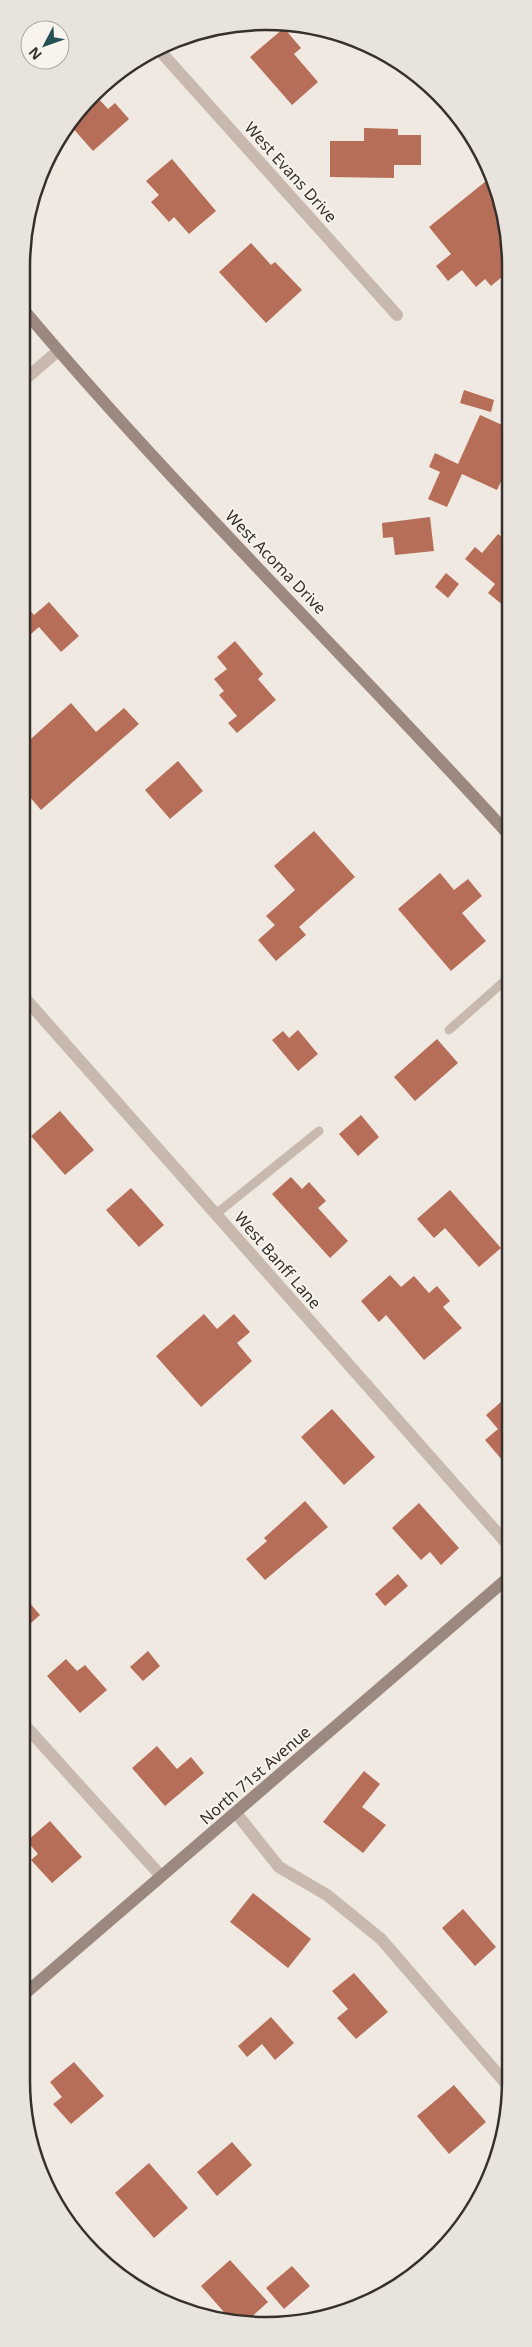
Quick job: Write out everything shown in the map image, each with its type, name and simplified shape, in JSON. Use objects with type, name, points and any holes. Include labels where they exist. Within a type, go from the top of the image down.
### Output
[{"type":"street","name":"West Evans Drive","points":[[163,54],[397,315]]},
{"type":"street","name":"West Acoma Drive","points":[[30,317],[58,351],[197,503],[502,827]]},
{"type":"street","points":[[30,375],[58,351]]},
{"type":"street","name":"West Banff Lane","points":[[30,1005],[502,1538]]},
{"type":"street","name":"North 71st Avenue","points":[[30,1989],[502,1583]]},
{"type":"street","points":[[30,1731],[161,1876]]},
{"type":"street","points":[[236,1813],[279,1867],[327,1895],[381,1940],[502,2079]]},
{"type":"lane","points":[[449,1030],[502,983]]},
{"type":"lane","points":[[216,1214],[319,1132]]},
{"type":"building","points":[[281,31],[287,31],[301,48],[294,54],[318,82],[292,105],[250,57]]},
{"type":"building","points":[[99,99],[108,109],[115,103],[129,119],[93,151],[74,129]]},
{"type":"building","points":[[364,128],[398,129],[398,135],[421,135],[421,165],[394,165],[394,178],[330,177],[330,141],[364,141]]},
{"type":"building","points":[[172,159],[216,211],[189,234],[174,217],[169,222],[151,202],[159,195],[146,181]]},
{"type":"building","points":[[486,181],[494,205],[500,235],[502,277],[491,286],[485,279],[476,287],[462,270],[448,281],[436,266],[451,254],[429,227]]},
{"type":"building","points":[[251,243],[271,265],[275,262],[302,290],[266,323],[219,272]]},
{"type":"building","points":[[464,390],[494,400],[491,412],[460,403]]},
{"type":"building","points":[[480,415],[502,425],[502,480],[497,490],[462,474],[447,507],[428,499],[440,472],[429,467],[435,453],[458,464]]},
{"type":"building","points":[[430,517],[434,551],[395,555],[393,537],[383,538],[382,523]]},
{"type":"building","points":[[498,534],[502,537],[502,604],[488,593],[495,584],[465,559],[475,547],[482,553]]},
{"type":"building","points":[[446,573],[459,584],[448,598],[435,587]]},
{"type":"building","points":[[49,602],[79,636],[61,652],[39,627],[30,635],[30,611],[34,615]]},
{"type":"building","points":[[235,641],[263,674],[258,679],[276,700],[237,733],[228,723],[237,716],[219,695],[224,691],[214,679],[227,669],[217,657]]},
{"type":"building","points":[[71,703],[96,732],[124,708],[139,724],[41,810],[30,797],[30,740]]},
{"type":"building","points":[[178,761],[203,791],[170,819],[145,790]]},
{"type":"building","points":[[314,831],[355,877],[299,927],[306,935],[276,961],[258,940],[275,925],[266,916],[295,890],[274,866]]},
{"type":"building","points":[[440,873],[454,890],[468,879],[482,896],[462,913],[486,941],[451,971],[398,909]]},
{"type":"building","points":[[298,1030],[318,1054],[298,1071],[272,1040],[283,1031],[289,1038]]},
{"type":"building","points":[[437,1039],[458,1063],[415,1101],[394,1077]]},
{"type":"building","points":[[60,1111],[94,1150],[65,1175],[31,1136]]},
{"type":"building","points":[[361,1115],[379,1137],[358,1156],[339,1134]]},
{"type":"building","points":[[291,1177],[302,1189],[309,1182],[326,1201],[318,1208],[348,1241],[330,1258],[272,1194]]},
{"type":"building","points":[[131,1188],[164,1225],[139,1247],[106,1210]]},
{"type":"building","points":[[450,1190],[501,1248],[479,1267],[445,1228],[434,1238],[417,1219]]},
{"type":"building","points":[[390,1275],[401,1287],[414,1276],[429,1293],[437,1286],[450,1301],[443,1307],[462,1328],[424,1360],[386,1315],[379,1322],[361,1301]]},
{"type":"building","points":[[204,1314],[217,1329],[234,1314],[250,1332],[237,1343],[252,1361],[201,1407],[156,1356]]},
{"type":"building","points":[[502,1401],[502,1460],[485,1440],[498,1429],[486,1415]]},
{"type":"building","points":[[332,1409],[375,1457],[344,1485],[301,1437]]},
{"type":"building","points":[[305,1501],[328,1527],[265,1580],[246,1559],[267,1541],[264,1538]]},
{"type":"building","points":[[419,1503],[459,1548],[441,1565],[430,1552],[421,1560],[392,1528]]},
{"type":"building","points":[[398,1574],[408,1586],[385,1606],[375,1594]]},
{"type":"building","points":[[30,1603],[40,1615],[30,1624]]},
{"type":"building","points":[[148,1651],[160,1666],[143,1681],[130,1667]]},
{"type":"building","points":[[66,1659],[77,1671],[85,1665],[107,1690],[80,1713],[47,1676]]},
{"type":"building","points":[[157,1746],[177,1769],[191,1757],[204,1773],[165,1806],[132,1768]]},
{"type":"building","points":[[364,1771],[380,1784],[362,1807],[386,1825],[363,1853],[323,1822]]},
{"type":"building","points":[[50,1821],[82,1857],[52,1883],[31,1860],[38,1854],[30,1845],[30,1838]]},
{"type":"building","points":[[253,1893],[311,1939],[288,1968],[230,1922]]},
{"type":"building","points":[[463,1909],[496,1947],[475,1966],[442,1928]]},
{"type":"building","points":[[354,1973],[388,2012],[356,2039],[337,2018],[348,2009],[332,1991]]},
{"type":"building","points":[[271,2017],[294,2043],[275,2060],[262,2044],[247,2057],[238,2046]]},
{"type":"building","points":[[74,2062],[104,2096],[71,2124],[53,2104],[62,2097],[50,2082]]},
{"type":"building","points":[[454,2085],[486,2122],[449,2154],[417,2116]]},
{"type":"building","points":[[232,2142],[252,2165],[217,2196],[197,2172]]},
{"type":"building","points":[[149,2163],[188,2208],[154,2238],[115,2193]]},
{"type":"building","points":[[230,2260],[268,2302],[253,2316],[225,2313],[201,2286]]},
{"type":"building","points":[[292,2266],[310,2286],[284,2309],[266,2288]]}]
